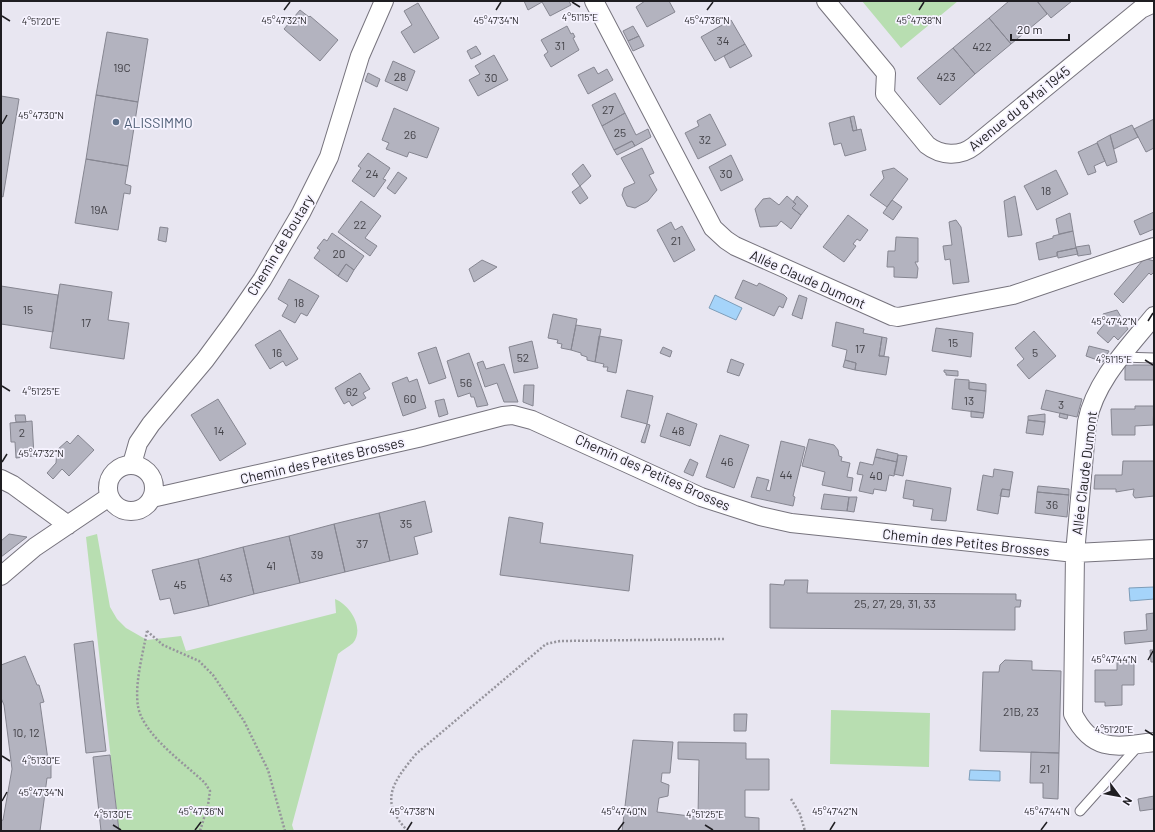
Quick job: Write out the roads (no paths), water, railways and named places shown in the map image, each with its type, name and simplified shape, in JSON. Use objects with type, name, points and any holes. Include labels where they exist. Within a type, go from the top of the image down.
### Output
[{"type":"street","name":"Chemin de Boutary","points":[[132,464],[138,443],[151,424],[205,360],[233,322],[262,280],[301,213],[329,157],[360,56],[384,1]]},
{"type":"street","name":"Allée Claude Dumont","points":[[594,1],[713,228],[735,246],[892,316],[898,317],[1013,295],[1154,247]]},
{"type":"street","name":"Avenue du 8 Mai 1945","points":[[826,1],[886,73],[885,94],[927,145],[935,151],[952,154],[966,152],[974,146],[1141,9],[1154,2]]},
{"type":"street","name":"Allée Claude Dumont","points":[[1075,553],[1089,413],[1099,388],[1121,357],[1154,316]]},
{"type":"street","name":"Chemin des Petites Brosses","points":[[152,498],[513,415],[532,420],[702,497],[760,516],[791,523],[1075,553],[1154,549]]},
{"type":"street","points":[[132,464],[148,472],[155,489],[148,506],[130,512],[114,505],[109,497],[107,488],[114,471],[132,464]]},
{"type":"street","points":[[1,478],[68,525]]},
{"type":"street","points":[[1,576],[35,547],[109,497]]},
{"type":"street","points":[[1075,553],[1072,714],[1080,728],[1089,738],[1101,743],[1116,746],[1148,743]]},
{"type":"lane","points":[[1121,357],[1154,358]]},
{"type":"lane","points":[[1080,811],[1148,743]]},
{"type":"water","points":[[715,295],[742,308],[736,320],[709,308]]},
{"type":"water","points":[[1154,587],[1154,599],[1130,601],[1129,588]]},
{"type":"water","points":[[970,770],[1000,771],[1000,781],[969,780]]},
{"type":"place","name":"ALISSIMMO","points":[[116,122]]}]
